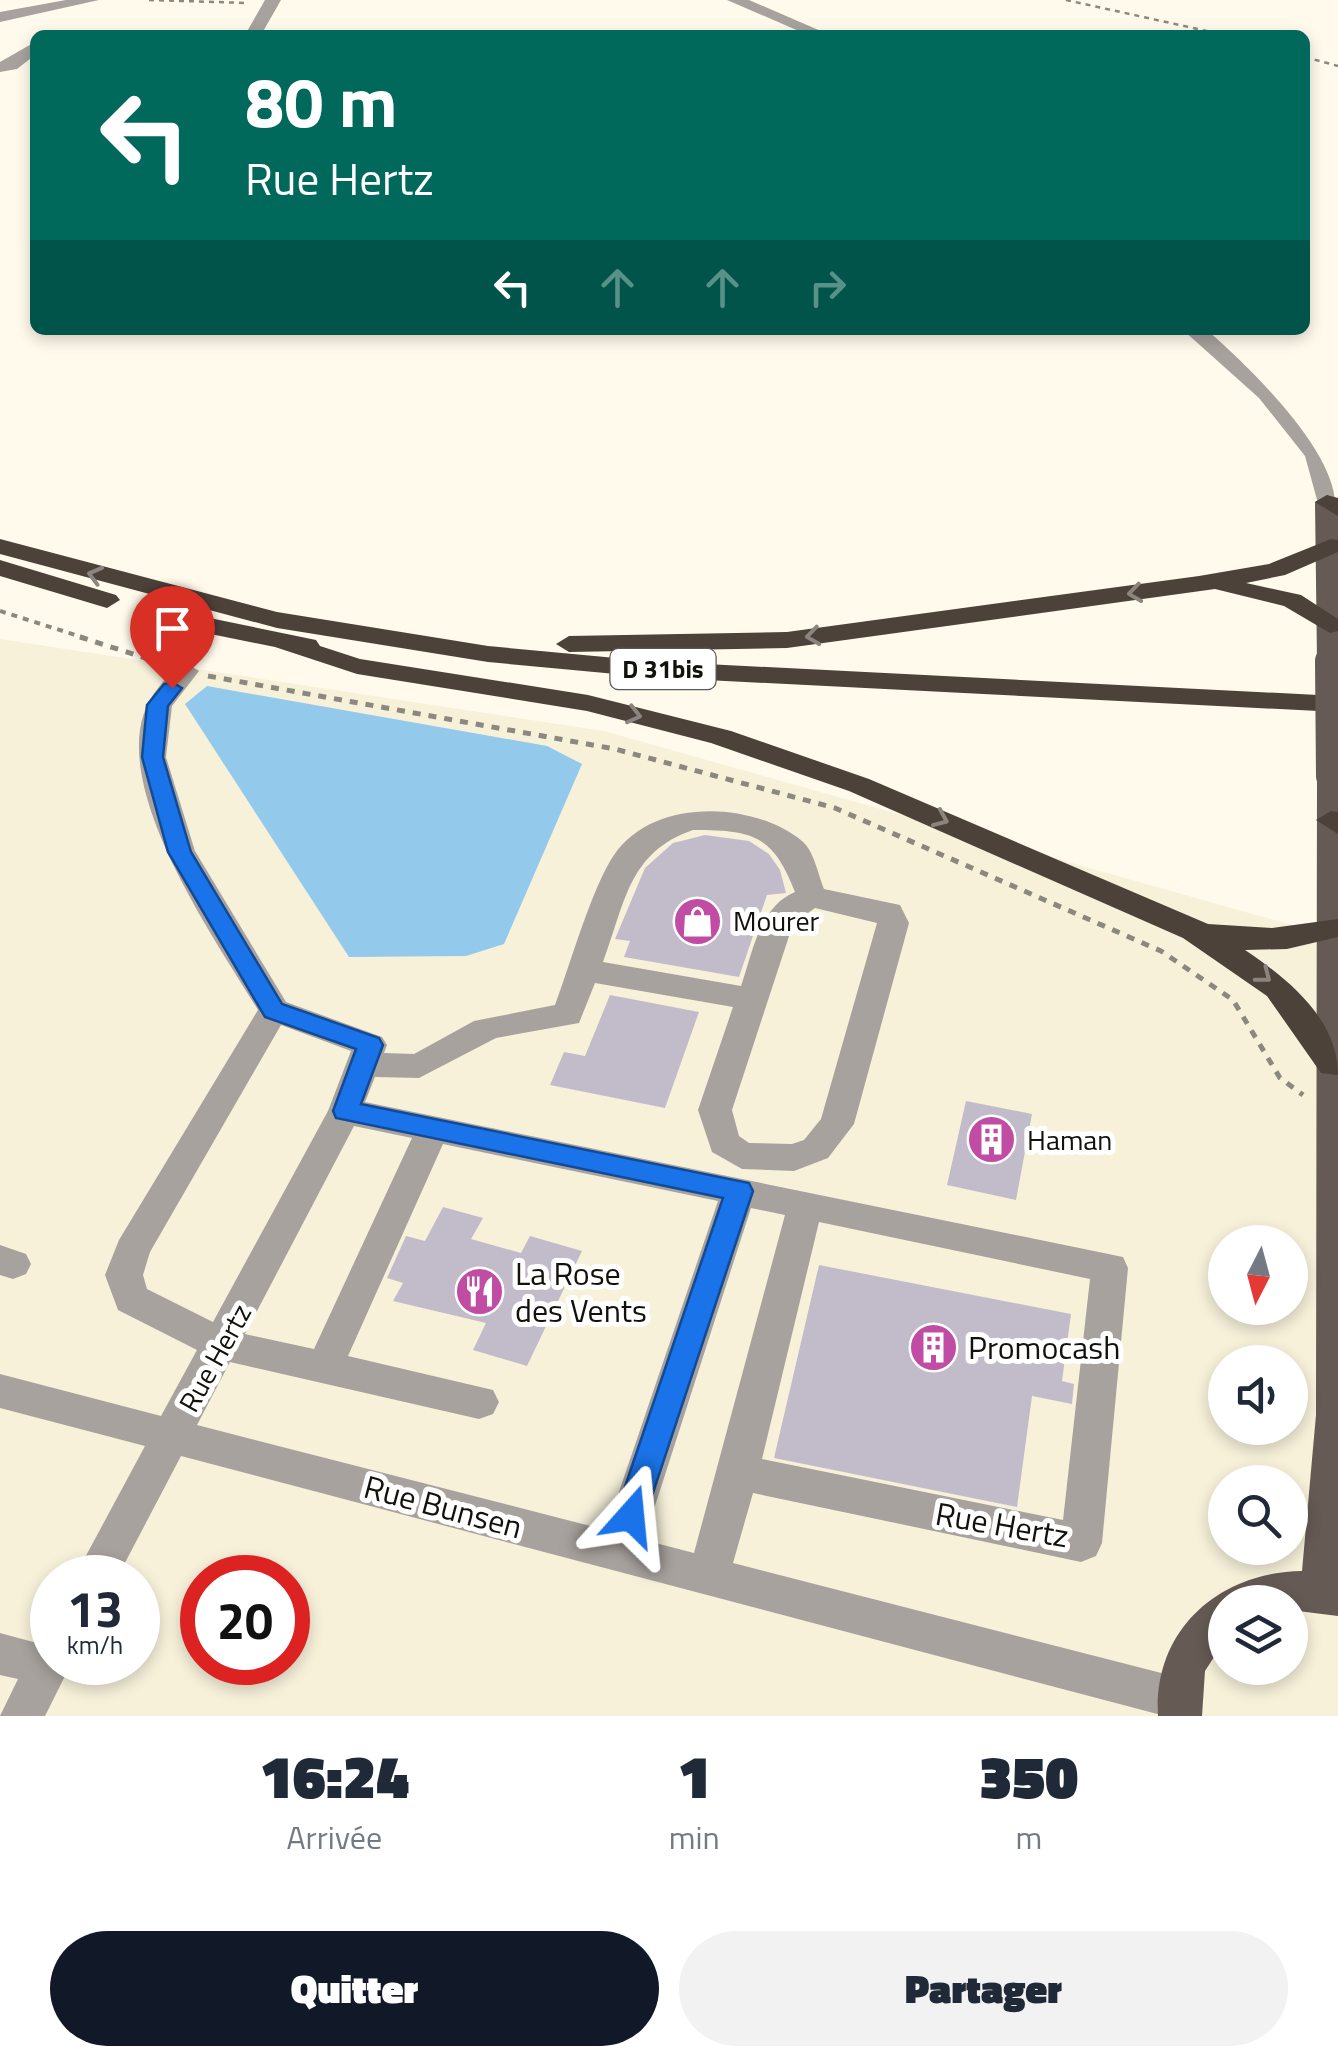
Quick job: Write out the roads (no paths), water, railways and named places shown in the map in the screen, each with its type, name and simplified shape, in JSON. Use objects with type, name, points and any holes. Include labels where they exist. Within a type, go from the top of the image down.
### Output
[{"type":"highway","name":"D 31bis","points":[[0,546],[271,630],[648,669],[1338,704]]},
{"type":"highway","points":[[271,630],[570,644],[786,640],[1199,584],[1333,559]]},
{"type":"highway","name":"D 31bis","points":[[0,568],[477,672],[647,688],[1338,724]]},
{"type":"highway","points":[[1199,584],[1252,589],[1292,600],[1330,624]]},
{"type":"highway","points":[[271,630],[357,666],[588,703],[721,737],[860,785],[1194,930],[1242,941],[1334,943]]},
{"type":"highway","points":[[1194,930],[1278,988],[1333,1064]]},
{"type":"main road","points":[[1330,1593],[1336,1415],[1332,505]]},
{"type":"main road","points":[[1179,1707],[1190,1648],[1208,1628]]},
{"type":"street","points":[[0,17],[90,0]]},
{"type":"street","points":[[735,0],[810,30]]},
{"type":"street","points":[[255,30],[272,1]]},
{"type":"street","points":[[52,25],[60,16],[57,6]]},
{"type":"street","points":[[0,53],[30,50]]},
{"type":"street","points":[[0,67],[30,51]]},
{"type":"street","points":[[1200,335],[1267,393],[1316,455],[1332,505]]},
{"type":"street","points":[[186,671],[158,705],[152,757],[180,852],[274,1010],[370,1045],[346,1111]]},
{"type":"street","points":[[363,1065],[419,1066],[486,1029],[524,1018],[567,1016],[627,858],[658,832],[691,821],[724,821],[764,830],[794,850],[812,897]]},
{"type":"street","points":[[619,1552],[751,1181],[742,1156],[724,1142],[714,1110],[779,920],[793,905],[812,897],[889,912],[893,924],[837,1124],[816,1149],[751,1181]]},
{"type":"street","points":[[584,970],[752,999]]},
{"type":"street","points":[[274,1010],[132,1250],[124,1275],[131,1298],[224,1345],[479,1402]]},
{"type":"street","name":"Rue Hertz","points":[[108,1555],[346,1111],[751,1181],[806,1204],[1110,1268],[1081,1544],[739,1472]]},
{"type":"street","points":[[324,1368],[433,1129]]},
{"type":"street","points":[[708,1575],[739,1472],[806,1204]]},
{"type":"street","name":"Rue Bunsen","points":[[0,1391],[708,1575],[1179,1707]]},
{"type":"street","points":[[0,1654],[30,1659]]},
{"type":"street","points":[[22,1716],[38,1685]]},
{"type":"water","points":[[207,686],[547,746],[582,764],[504,944],[466,956],[349,957],[185,704]]},
{"type":"place","name":"Mourer","points":[[698,921]]},
{"type":"place","name":"Haman","points":[[992,1140]]},
{"type":"place","name":"La Rose des Vents","points":[[480,1292]]},
{"type":"place","name":"Promocash","points":[[933,1348]]}]
